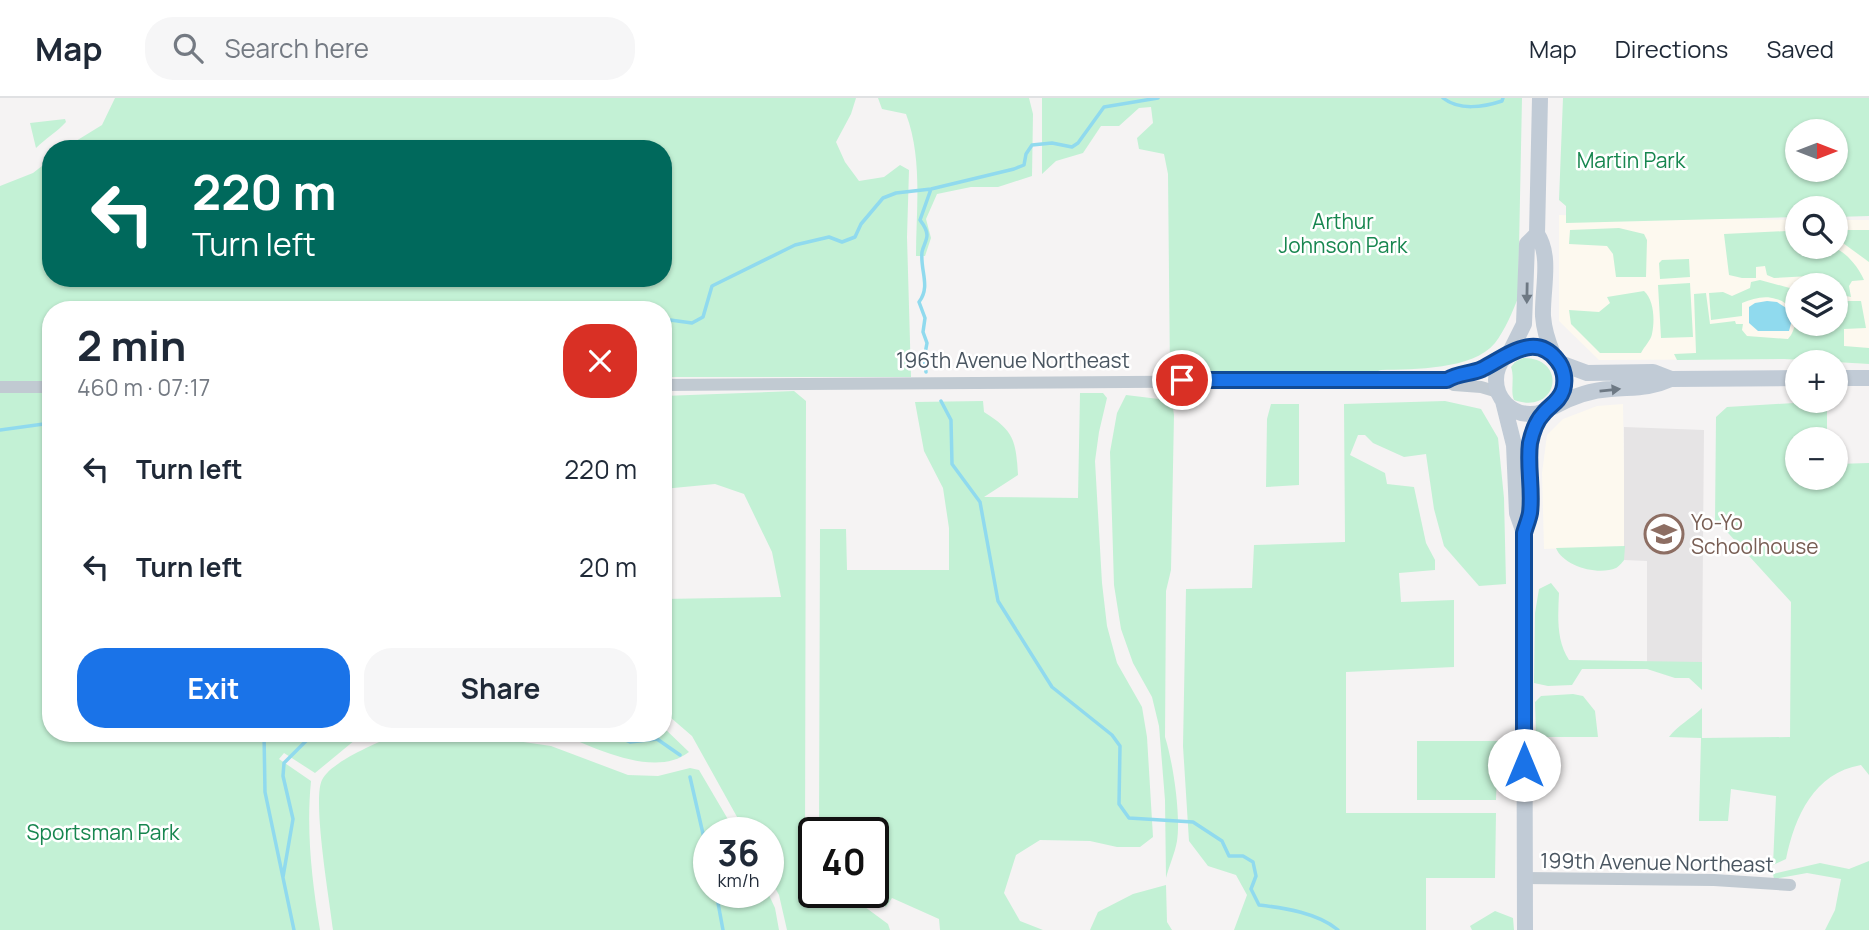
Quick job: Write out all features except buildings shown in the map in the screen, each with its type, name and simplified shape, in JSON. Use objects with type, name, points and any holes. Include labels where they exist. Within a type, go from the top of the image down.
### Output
[{"type":"street","points":[[1525,930],[1524,533],[1530,513],[1530,443],[1533,432],[1562,392],[1563,372],[1544,328],[1544,245],[1537,234],[1540,106]]},
{"type":"street","points":[[1524,533],[1517,513],[1514,445],[1496,373],[1524,324],[1527,244],[1537,234]]},
{"type":"street","points":[[1508,354],[1521,347],[1543,348],[1556,359],[1587,373],[1653,372],[1671,379],[1785,378]]},
{"type":"street","name":"196th Avenue Northeast","points":[[1447,380],[1455,375],[1482,369],[1508,354]]},
{"type":"street","points":[[1848,378],[1869,378]]},
{"type":"street","name":"196th Avenue Northeast","points":[[672,385],[1272,379],[1447,380],[1454,384],[1481,387],[1500,397]]},
{"type":"street","points":[[1500,397],[1511,409],[1532,415],[1587,393],[1653,387],[1671,379]]},
{"type":"street","points":[[0,387],[42,387]]},
{"type":"street","name":"199th Avenue Northeast","points":[[1524,878],[1714,880],[1790,885]]},
{"type":"shaded area","points":[[1559,215],[1785,220],[1785,259],[1848,259],[1848,220],[1869,220],[1869,364],[1848,363],[1848,350],[1785,350],[1785,359],[1599,360],[1559,321]]},
{"type":"shaded area","points":[[1623,404],[1625,546],[1544,549],[1542,473],[1547,435],[1563,419],[1597,406]]},
{"type":"shaded area","name":"Yo-Yo Schoolhouse","points":[[1624,427],[1704,430],[1702,662],[1647,662],[1647,561],[1624,560]]},
{"type":"green space","name":"Sportsman Park","points":[[115,98],[856,98],[836,142],[845,162],[859,181],[884,177],[900,165],[909,170],[907,237],[911,377],[672,377],[672,301],[42,301],[42,742],[353,742],[315,773],[284,753],[279,759],[311,781],[311,856],[320,930],[0,930],[0,186],[33,173],[42,166],[42,287],[672,287],[672,140],[78,140],[102,125]]},
{"type":"green space","points":[[878,98],[1029,98],[1033,114],[1032,176],[998,187],[971,187],[937,194],[926,219],[931,238],[925,256],[916,256],[917,167],[911,131],[906,114],[882,109]]},
{"type":"green space","name":"Arthur Johnson Park","points":[[1042,98],[1522,98],[1518,298],[1508,321],[1495,343],[1485,352],[1458,363],[1442,366],[1375,372],[1170,374],[1168,174],[1164,154],[1139,149],[1137,138],[1153,123],[1151,107],[1139,108],[1119,126],[1101,126],[1083,153],[1056,161],[1042,174]]},
{"type":"green space","name":"Martin Park","points":[[1563,98],[1869,98],[1869,216],[1848,217],[1848,196],[1785,196],[1785,217],[1566,223],[1566,206],[1559,200]]},
{"type":"green space","points":[[65,119],[66,122],[46,140],[42,140],[36,148],[30,123]]},
{"type":"green space","points":[[1619,228],[1644,234],[1647,240],[1646,277],[1616,277],[1613,254],[1607,246],[1569,244],[1570,230]]},
{"type":"green space","points":[[1848,230],[1869,230],[1869,262],[1848,247]]},
{"type":"green space","points":[[1785,231],[1785,259],[1848,257],[1864,280],[1852,281],[1849,286],[1851,297],[1848,296],[1848,273],[1785,273],[1785,277],[1774,278],[1767,275],[1765,266],[1756,267],[1756,278],[1729,275],[1724,234]]},
{"type":"green space","points":[[1689,259],[1690,277],[1660,279],[1659,263],[1662,260]]},
{"type":"green space","points":[[1760,280],[1785,287],[1785,303],[1767,297],[1759,298],[1742,303],[1742,316],[1711,320],[1709,293],[1723,292],[1732,296],[1750,288],[1751,282]]},
{"type":"green space","points":[[1690,283],[1693,337],[1661,338],[1658,285]]},
{"type":"green space","points":[[1644,291],[1652,305],[1653,323],[1651,336],[1641,353],[1600,353],[1571,324],[1569,310],[1599,312],[1610,303],[1607,297]]},
{"type":"green space","points":[[1706,293],[1710,324],[1735,321],[1736,324],[1743,324],[1742,330],[1747,336],[1788,339],[1790,336],[1844,336],[1844,346],[1869,348],[1869,364],[1848,363],[1848,350],[1785,350],[1785,359],[1677,360],[1674,354],[1696,353],[1694,294]]},
{"type":"green space","points":[[1848,301],[1861,301],[1866,328],[1848,329]]},
{"type":"green space","points":[[1523,358],[1537,360],[1547,366],[1552,375],[1552,385],[1541,400],[1529,403],[1514,400],[1511,367]]},
{"type":"green space","points":[[794,391],[806,401],[805,817],[798,817],[798,908],[866,908],[888,924],[890,930],[787,930],[782,908],[784,817],[737,817],[692,736],[672,719],[672,599],[781,597],[772,552],[744,494],[715,484],[672,488],[672,396]]},
{"type":"green space","points":[[1080,393],[1103,393],[1107,398],[1095,461],[1102,583],[1107,626],[1117,663],[1142,707],[1147,737],[1153,837],[1140,847],[1117,847],[1090,841],[1040,840],[1016,855],[1004,893],[1020,921],[1043,930],[940,930],[939,919],[892,898],[889,902],[889,817],[819,817],[820,529],[846,529],[847,570],[949,570],[949,528],[943,488],[924,451],[915,402],[983,401],[984,412],[1002,425],[1012,437],[1018,475],[984,497],[1078,498]]},
{"type":"green space","points":[[1126,395],[1172,402],[1174,415],[1171,570],[1166,591],[1165,737],[1176,789],[1178,830],[1166,878],[1165,800],[1159,726],[1152,697],[1133,663],[1121,629],[1114,585],[1110,452],[1117,413]]},
{"type":"green space","points":[[1445,401],[1481,409],[1498,438],[1504,498],[1506,584],[1479,586],[1444,546],[1434,509],[1426,454],[1404,457],[1373,443],[1365,435],[1358,435],[1350,455],[1385,473],[1387,484],[1414,487],[1426,543],[1435,560],[1435,570],[1399,573],[1401,602],[1454,600],[1454,667],[1346,672],[1346,813],[1496,813],[1495,878],[1426,878],[1426,930],[1234,930],[1247,895],[1236,875],[1208,866],[1189,841],[1183,746],[1186,589],[1252,588],[1254,545],[1345,542],[1344,404]]},
{"type":"green space","points":[[1271,404],[1299,404],[1299,485],[1266,487],[1267,419]]},
{"type":"green space","points":[[1785,404],[1785,413],[1827,413],[1827,427],[1785,427],[1785,490],[1848,490],[1848,464],[1869,463],[1869,775],[1861,765],[1831,777],[1819,787],[1801,812],[1786,859],[1773,865],[1776,796],[1731,789],[1728,821],[1699,821],[1701,738],[1669,737],[1702,708],[1702,738],[1790,737],[1791,602],[1719,523],[1715,523],[1716,417],[1727,407]]},
{"type":"green space","points":[[1625,546],[1624,560],[1620,565],[1600,571],[1573,564],[1556,548]]},
{"type":"green space","points":[[1551,583],[1559,593],[1560,636],[1569,660],[1702,662],[1702,690],[1689,678],[1675,678],[1647,669],[1582,669],[1572,685],[1548,686],[1534,683],[1535,613],[1539,589]]},
{"type":"green space","points":[[1541,696],[1583,696],[1595,711],[1598,737],[1536,737],[1535,702]]},
{"type":"green space","points":[[672,736],[689,752],[675,760],[642,762],[581,742],[672,742]]},
{"type":"green space","points":[[1417,741],[1498,741],[1496,800],[1417,800]]},
{"type":"green space","points":[[380,742],[523,742],[551,746],[628,775],[658,776],[690,768],[699,770],[727,817],[693,817],[693,908],[775,908],[779,930],[333,930],[320,829],[319,791],[327,773],[345,759]]},
{"type":"green space","points":[[1869,861],[1869,930],[1825,930],[1835,910],[1841,879],[1807,873],[1774,879],[1773,874],[1820,863],[1849,869]]},
{"type":"green space","points":[[1166,885],[1167,922],[1172,930],[1090,930],[1098,912],[1133,894]]},
{"type":"green space","points":[[1495,911],[1513,918],[1514,930],[1472,930],[1470,926]]},
{"type":"water","points":[[1777,302],[1785,307],[1785,331],[1758,331],[1749,323],[1749,307],[1755,303]]},
{"type":"waterway","points":[[672,320],[692,323],[703,317],[712,286],[795,245],[829,237],[842,242],[855,237],[861,224],[883,198],[1014,169],[1024,165],[1026,154],[1032,145],[1052,143],[1072,147],[1078,143],[1104,107],[1158,98]]},
{"type":"waterway","points":[[1443,98],[1456,105],[1472,107],[1502,101],[1503,98]]},
{"type":"waterway","points":[[926,372],[924,359],[927,343],[923,332],[925,318],[919,302],[925,284],[922,252],[927,235],[920,220],[931,189]]},
{"type":"waterway","points":[[941,401],[951,420],[952,464],[980,502],[998,601],[1052,687],[1112,735],[1120,746],[1119,804],[1129,818],[1193,822],[1222,841],[1229,856],[1243,856],[1253,862],[1256,876],[1251,889],[1259,905],[1311,915],[1338,930]]},
{"type":"waterway","points":[[0,430],[42,424]]},
{"type":"waterway","points":[[264,742],[265,792],[294,930]]},
{"type":"waterway","points":[[283,877],[293,819],[283,776],[284,763],[305,742]]},
{"type":"waterway","points":[[661,742],[680,755]]},
{"type":"waterway","points":[[690,777],[699,817]]},
{"type":"waterway","points":[[719,908],[723,930]]},
{"type":"place","name":"Yo-Yo Schoolhouse","points":[[1664,534]]},
{"type":"route","points":[[1182,380],[1447,380],[1455,375],[1482,369],[1521,347],[1543,348],[1553,354],[1563,372],[1562,392],[1558,401],[1543,412],[1530,443],[1530,513],[1524,533],[1524,765]]}]
